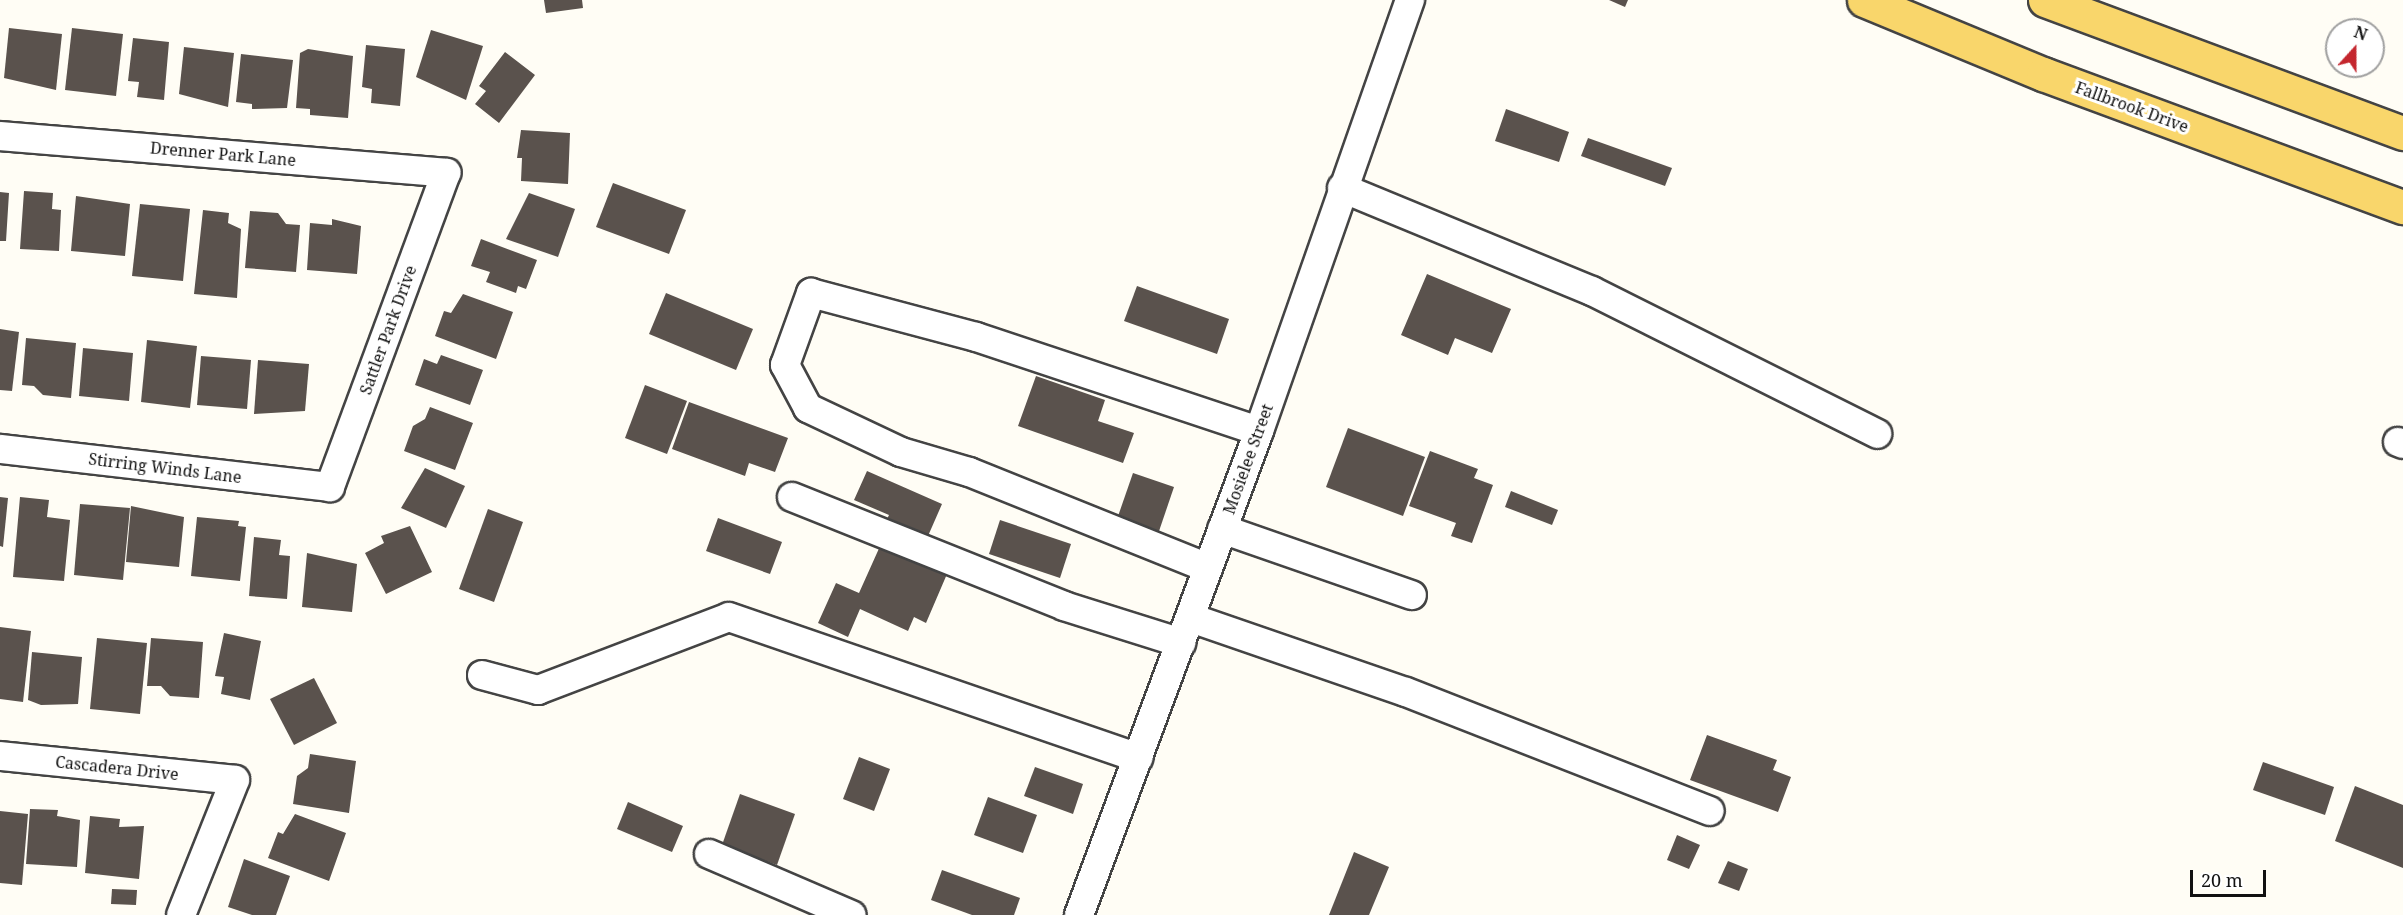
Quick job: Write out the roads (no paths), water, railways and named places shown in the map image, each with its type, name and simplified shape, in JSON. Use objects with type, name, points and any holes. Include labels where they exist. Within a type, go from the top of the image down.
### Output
[{"type":"main road","name":"Fallbrook Drive","points":[[1864,0],[2043,74],[2403,207]]},
{"type":"main road","points":[[2045,0],[2403,133]]},
{"type":"street","name":"Mosielee Street","points":[[1079,915],[1259,431],[1342,188],[1410,0]]},
{"type":"street","name":"Drenner Park Lane","points":[[0,136],[446,173]]},
{"type":"street","name":"Sattler Park Drive","points":[[330,487],[446,173]]},
{"type":"street","points":[[1342,188],[1592,291],[1877,434]]},
{"type":"street","points":[[1208,568],[969,472],[902,453],[807,408],[785,364],[811,293],[976,337],[1259,431]]},
{"type":"street","name":"Stirring Winds Lane","points":[[0,449],[330,487]]},
{"type":"street","points":[[792,497],[1064,606],[1186,630],[1417,696],[1709,811]]},
{"type":"street","points":[[1222,529],[1412,595]]},
{"type":"street","points":[[482,675],[538,690],[729,617],[1138,758]]},
{"type":"street","name":"Cascadera Drive","points":[[0,756],[235,780],[181,915]]},
{"type":"street","points":[[709,854],[850,915]]}]
